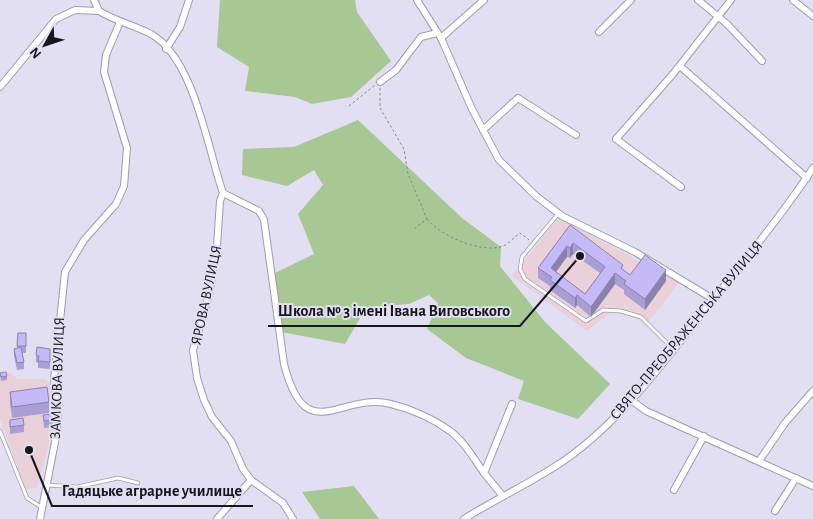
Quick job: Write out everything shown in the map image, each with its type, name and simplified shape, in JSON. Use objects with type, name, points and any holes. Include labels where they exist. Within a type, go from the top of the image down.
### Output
[{"type":"street","points":[[0,87],[56,18],[75,10],[98,11],[94,0]]},
{"type":"street","points":[[166,49],[180,27],[189,0]]},
{"type":"street","points":[[417,0],[439,35],[499,160],[536,196],[558,213],[635,252],[713,299]]},
{"type":"street","points":[[380,82],[396,70],[421,38],[439,35],[484,0]]},
{"type":"street","points":[[599,32],[631,0]]},
{"type":"street","points":[[698,0],[762,61]]},
{"type":"street","points":[[681,187],[616,140],[680,66],[731,0]]},
{"type":"street","points":[[793,0],[813,16]]},
{"type":"street","name":"ЯРОВА ВУЛИЦЯ","points":[[98,11],[153,35],[166,49],[193,93],[205,126],[212,160],[223,193],[220,201],[217,246],[209,294],[193,350],[197,378],[212,417],[232,441],[243,469],[251,480],[274,495],[293,519]]},
{"type":"street","name":"ЗАМКОВА ВУЛИЦЯ","points":[[40,519],[58,419],[54,379],[65,272],[84,240],[116,204],[124,186],[128,148],[104,72],[106,55],[120,22]]},
{"type":"street","points":[[680,66],[807,178]]},
{"type":"street","points":[[483,130],[518,98],[576,135]]},
{"type":"street","name":"СВЯТО-ПРЕОБРАЖЕНСЬКА ВУЛИЦЯ","points":[[464,519],[566,459],[593,437],[631,400],[674,350],[713,299],[772,228],[813,168]]},
{"type":"street","points":[[223,193],[259,211],[264,220],[284,364],[296,398],[315,412],[332,412],[375,402],[391,404],[412,411],[452,432],[502,496]]},
{"type":"street","points":[[759,461],[785,424],[813,391]]},
{"type":"street","points":[[631,400],[646,411],[813,486]]},
{"type":"street","points":[[484,473],[512,404]]},
{"type":"street","points":[[674,490],[704,436]]},
{"type":"street","points":[[775,511],[796,478]]},
{"type":"street","points":[[217,519],[251,480]]},
{"type":"lane","points":[[558,213],[522,257],[520,269],[525,279],[586,321],[602,310],[621,311],[641,317],[674,350]]},
{"type":"lane","points":[[0,431],[27,498],[42,508]]},
{"type":"lane","points":[[47,485],[77,487],[118,478],[138,483]]},
{"type":"path","points":[[349,106],[380,82]]},
{"type":"path","points":[[380,82],[380,108],[404,149],[408,174],[427,218],[435,228],[482,247],[501,247],[520,233],[533,243]]},
{"type":"path","points":[[415,228],[427,218]]},
{"type":"shaded area","points":[[559,218],[679,283],[645,326],[639,320],[623,314],[610,313],[587,331],[512,276]]},
{"type":"shaded area","points":[[6,371],[18,379],[45,379],[50,383],[54,427],[37,487],[26,490],[0,419],[0,372]]},
{"type":"green space","points":[[220,0],[355,0],[357,12],[391,61],[351,97],[312,104],[295,97],[245,91],[249,67],[217,47]]},
{"type":"green space","points":[[358,120],[462,218],[501,247],[500,266],[545,322],[610,384],[578,419],[518,399],[524,381],[466,358],[427,329],[438,303],[429,295],[409,304],[366,308],[345,344],[281,332],[273,274],[314,254],[298,214],[323,185],[314,170],[287,186],[242,175],[243,149],[294,147]]},
{"type":"green space","points":[[354,486],[379,519],[320,519],[302,492]]},
{"type":"building","points":[[570,225],[623,265],[621,268],[630,275],[645,255],[666,270],[645,299],[624,284],[626,281],[615,273],[591,307],[577,295],[575,298],[550,280],[552,277],[538,268]],"holes":[[[573,243],[605,267],[585,294],[551,268],[567,246],[570,248]]]},
{"type":"building","points":[[18,333],[26,333],[26,346],[17,346]]},
{"type":"building","points":[[21,347],[24,362],[17,363],[14,349]]},
{"type":"building","points":[[37,347],[50,349],[50,362],[38,361],[39,356],[36,355]]},
{"type":"building","points":[[6,372],[7,376],[1,377],[0,373]]},
{"type":"building","points":[[47,387],[49,402],[12,407],[10,392]]},
{"type":"building","points":[[53,414],[54,420],[44,421],[43,415]]},
{"type":"building","points":[[23,418],[24,425],[10,427],[10,420]]},
{"type":"place","name":"Школа № 3 імені Івана Виговського","points":[[580,256]]},
{"type":"place","name":"Гадяцьке аграрне училище","points":[[29,450]]}]
